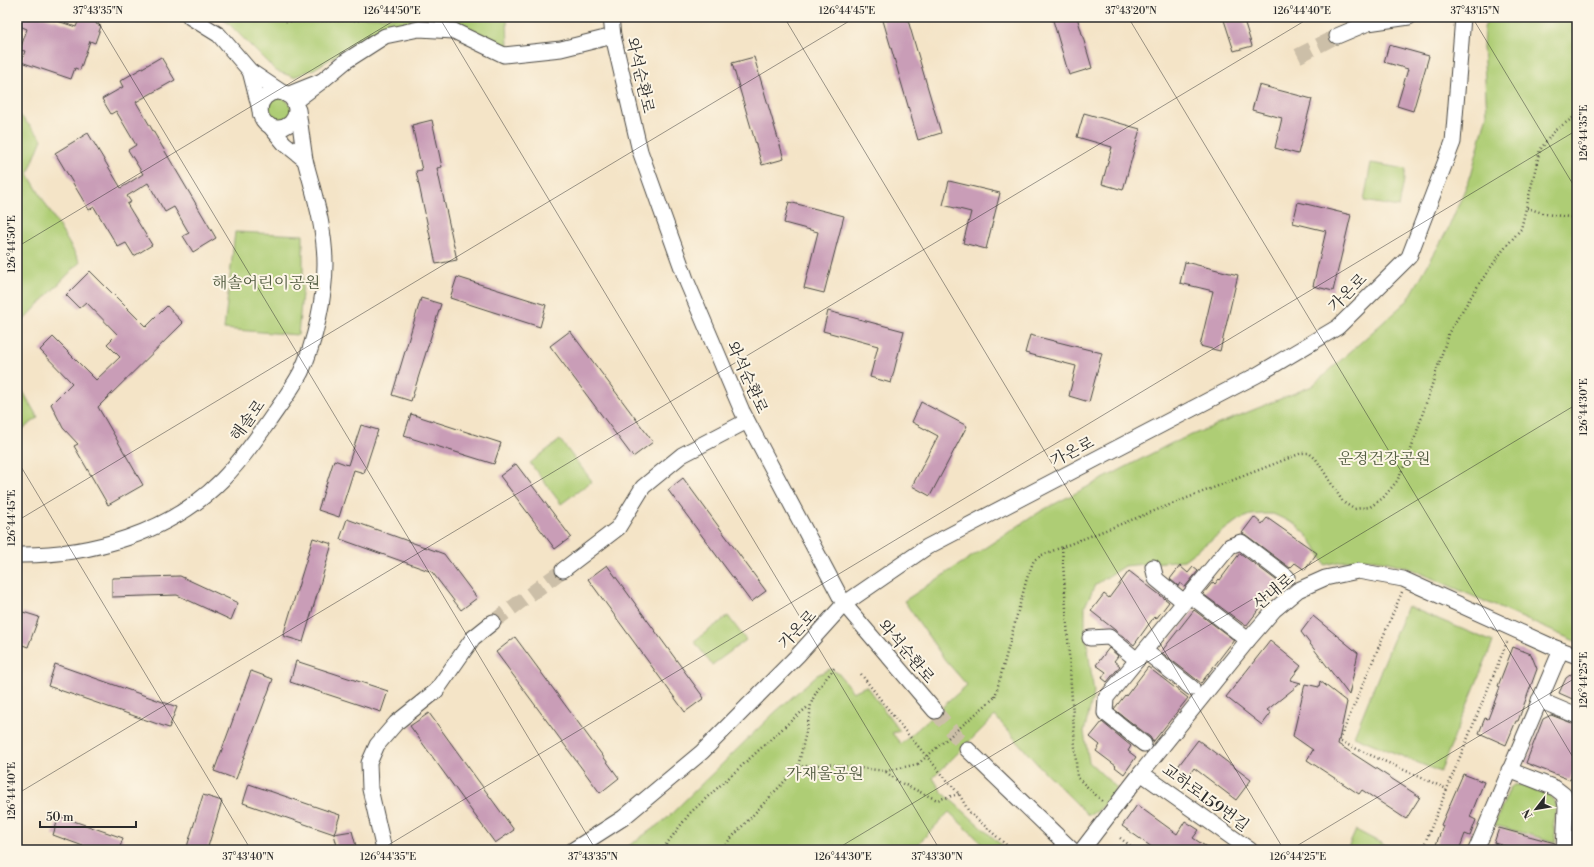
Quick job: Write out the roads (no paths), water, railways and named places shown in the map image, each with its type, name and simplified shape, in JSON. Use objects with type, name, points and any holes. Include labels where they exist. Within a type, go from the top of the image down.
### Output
[{"type":"street","points":[[190,17],[219,34],[250,71],[288,97],[296,112],[291,122],[281,128],[269,125]]},
{"type":"street","name":"와석순환로","points":[[610,17],[613,36],[640,151],[687,282],[747,421],[844,604],[935,711]]},
{"type":"street","points":[[1337,36],[1368,23],[1409,17]]},
{"type":"street","name":"가온로","points":[[573,850],[623,818],[702,752],[798,656],[844,604],[927,546],[1257,375],[1338,327],[1409,257],[1453,142],[1463,17]]},
{"type":"street","points":[[260,110],[261,104],[268,95],[274,92],[288,97],[322,81],[346,61],[385,36],[419,29],[454,31],[504,55],[560,49],[613,36]]},
{"type":"street","points":[[250,71],[261,116],[284,143],[305,160]]},
{"type":"street","name":"해솔로","points":[[17,555],[46,555],[92,548],[145,531],[173,518],[200,499],[222,480],[248,450],[301,372],[313,339],[323,286],[325,263],[322,224],[305,160],[298,110],[288,97]]},
{"type":"street","points":[[563,570],[618,528],[643,487],[682,455],[747,421]]},
{"type":"street","points":[[1144,744],[1105,713],[1106,698],[1230,546],[1241,542],[1287,577]]},
{"type":"street","points":[[1154,567],[1156,580],[1248,640]]},
{"type":"street","name":"산내로","points":[[1082,850],[1141,773],[1274,610],[1298,590],[1325,578],[1358,571],[1403,579],[1577,656]]},
{"type":"street","points":[[384,850],[370,789],[369,763],[377,745],[396,723],[436,691],[473,638],[494,622]]},
{"type":"street","points":[[1090,638],[1109,637],[1141,655],[1192,688]]},
{"type":"street","points":[[1476,850],[1561,650]]},
{"type":"street","points":[[1539,700],[1577,716]]},
{"type":"street","points":[[967,749],[1072,850]]},
{"type":"street","points":[[1509,770],[1555,788],[1564,795],[1566,808],[1564,850]]},
{"type":"street","name":"교하로159번길","points":[[1141,773],[1250,850]]},
{"type":"tunnel","points":[[1298,56],[1337,36]]},
{"type":"tunnel","points":[[493,622],[563,570]]},
{"type":"tunnel","points":[[935,711],[967,749]]},
{"type":"park label","name":"해솔어린이공원","points":[[266,282]]},
{"type":"park label","name":"운정건강공원","points":[[1384,458]]},
{"type":"park label","name":"가재울공원","points":[[825,773]]}]
